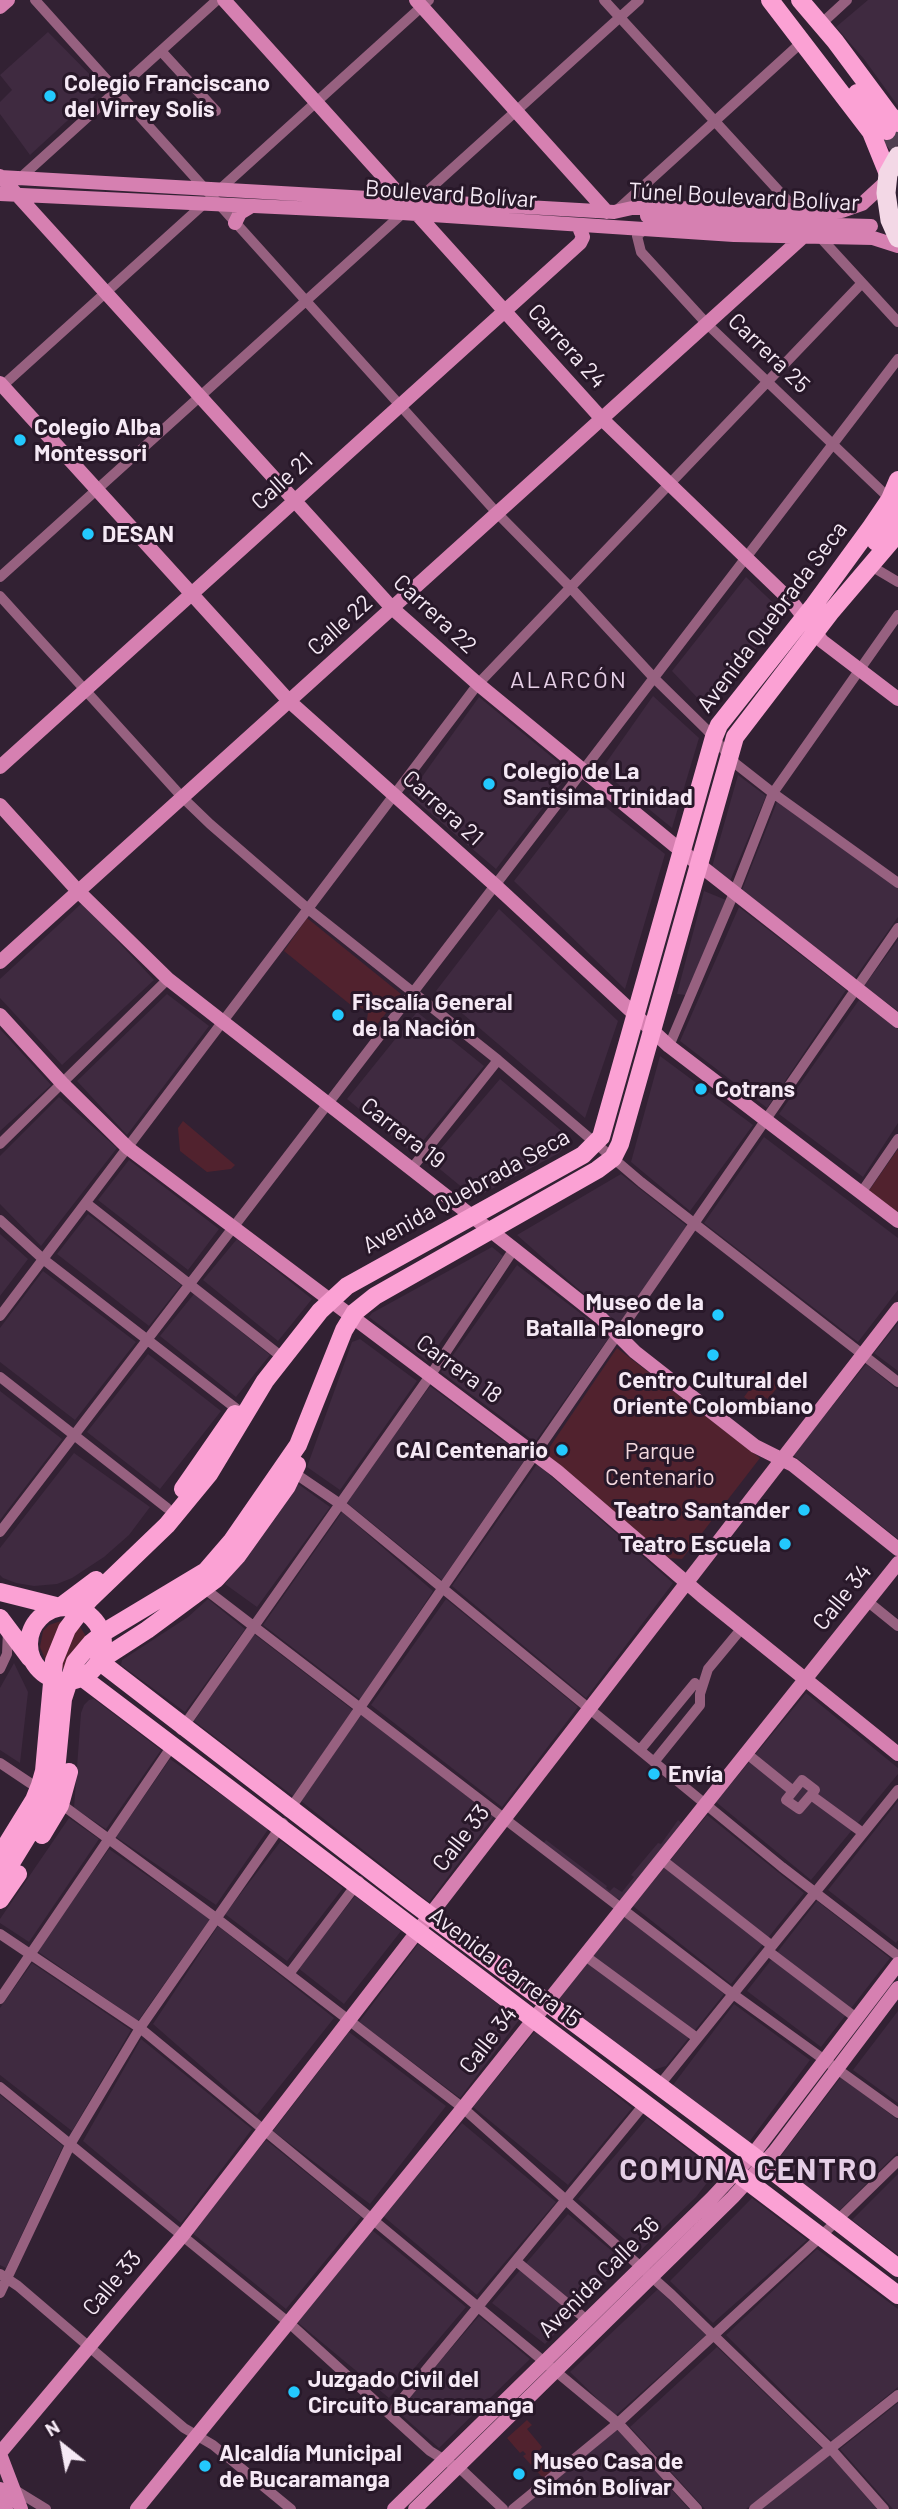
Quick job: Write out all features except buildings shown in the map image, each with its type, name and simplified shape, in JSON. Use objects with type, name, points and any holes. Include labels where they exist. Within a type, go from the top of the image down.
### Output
[{"type":"highway","points":[[898,156],[887,178],[890,220],[898,238]]},
{"type":"main road","points":[[770,0],[872,132],[887,178]]},
{"type":"main road","points":[[784,0],[892,127]]},
{"type":"main road","points":[[800,0],[890,116],[892,127]]},
{"type":"main road","points":[[894,505],[898,480]]},
{"type":"main road","name":"Avenida Quebrada Seca","points":[[0,1855],[34,1800],[44,1771],[54,1661],[67,1629],[89,1600],[181,1508],[209,1474],[230,1443],[251,1402],[282,1357],[329,1301],[347,1286],[583,1155],[596,1144],[605,1127],[714,737],[723,718],[809,610],[861,560],[894,505]]},
{"type":"main road","name":"Avenida Quebrada Seca","points":[[0,1881],[15,1833],[43,1811],[55,1782],[63,1699],[75,1662],[91,1643],[106,1631],[206,1571],[232,1542],[302,1453],[313,1409],[351,1317],[359,1307],[597,1170],[613,1158],[620,1144],[729,756],[740,729],[814,633],[898,533]]},
{"type":"main road","points":[[15,1833],[36,1757],[35,1666],[28,1650],[32,1627],[39,1618],[60,1607],[106,1570],[167,1508],[190,1480],[238,1410],[282,1357]]},
{"type":"main road","points":[[4,1624],[35,1666],[48,1678],[72,1681],[83,1678],[99,1661],[205,1589],[237,1556],[285,1472]]},
{"type":"main road","points":[[0,1592],[80,1610],[97,1623],[103,1642],[99,1661]]},
{"type":"main road","name":"Avenida Carrera 15","points":[[99,1661],[178,1736]]},
{"type":"main road","points":[[0,1900],[61,1804],[69,1769],[73,1706],[83,1678]]},
{"type":"main road","name":"Avenida Carrera 15","points":[[83,1678],[178,1736],[286,1818],[430,1916],[758,2160],[898,2268]]},
{"type":"main road","name":"Avenida Carrera 15","points":[[286,1818],[358,1883],[418,1931],[898,2295]]},
{"type":"street","points":[[0,7],[8,0]]},
{"type":"street","points":[[35,0],[497,513],[714,737],[729,756],[773,793],[898,883]]},
{"type":"street","points":[[6,186],[117,91],[217,0]]},
{"type":"street","name":"Carrera 24","points":[[224,0],[602,419],[746,558],[809,610],[814,633],[898,699]]},
{"type":"street","points":[[604,0],[787,200],[787,211]]},
{"type":"street","points":[[0,577],[639,0]]},
{"type":"street","points":[[821,24],[847,0]]},
{"type":"street","points":[[1,385],[316,102],[422,2],[516,111],[610,212],[803,41]]},
{"type":"street","points":[[161,51],[216,111]]},
{"type":"street","name":"Boulevard Bolívar","points":[[212,196],[250,206],[610,212],[632,208],[667,208],[836,212],[862,204],[887,178]]},
{"type":"street","name":"Boulevard Bolívar","points":[[6,186],[410,207],[644,230],[873,237],[898,246]]},
{"type":"street","name":"Carrera 22","points":[[6,186],[107,291],[392,608],[478,684],[682,852],[898,1021]]},
{"type":"street","points":[[235,223],[240,213],[250,206]]},
{"type":"street","name":"Túnel Boulevard Bolívar","points":[[610,212],[696,220],[872,226]]},
{"type":"street","name":"Calle 21","points":[[0,767],[580,243],[583,237],[578,225]]},
{"type":"street","name":"Carrera 25","points":[[644,230],[638,236],[641,252],[707,324],[894,505]]},
{"type":"street","name":"Calle 22","points":[[0,962],[804,236]]},
{"type":"street","points":[[819,236],[898,322]]},
{"type":"street","points":[[0,1316],[478,684],[862,283]]},
{"type":"street","points":[[0,1532],[898,359]]},
{"type":"street","name":"Carrera 21","points":[[1,385],[289,701],[496,886],[669,1046],[898,1221]]},
{"type":"street","points":[[871,566],[898,582]]},
{"type":"street","points":[[0,596],[182,797],[307,908],[498,1060],[695,1226],[898,1382]]},
{"type":"street","points":[[669,1046],[773,793],[898,615]]},
{"type":"street","name":"Carrera 19","points":[[0,805],[78,891],[168,979],[473,1216],[601,1318],[635,1352],[755,1446],[782,1459],[898,1549]]},
{"type":"street","points":[[0,2293],[4,2276],[71,2143],[140,2028],[898,928]]},
{"type":"street","points":[[0,1144],[168,979]]},
{"type":"street","name":"Carrera 18","points":[[0,1015],[62,1083],[128,1149],[536,1454],[687,1583],[898,1754]]},
{"type":"street","points":[[412,1168],[498,1060]]},
{"type":"street","points":[[861,1193],[898,1139]]},
{"type":"street","points":[[86,1203],[282,1357]]},
{"type":"street","points":[[0,1220],[43,1259],[238,1410]]},
{"type":"street","points":[[0,1999],[514,1249]]},
{"type":"street","name":"Calle 33","points":[[0,2453],[183,2235],[898,1309]]},
{"type":"street","points":[[0,1377],[167,1508]]},
{"type":"street","points":[[285,1472],[340,1504],[705,1804],[898,1956]]},
{"type":"street","name":"Calle 34","points":[[137,2509],[463,2108],[898,1563]]},
{"type":"street","points":[[205,1589],[733,1994],[898,2113]]},
{"type":"street","points":[[867,1601],[898,1626]]},
{"type":"street","points":[[0,1669],[7,1654],[4,1624]]},
{"type":"street","points":[[654,1762],[700,1705],[699,1694],[708,1669],[742,1628]]},
{"type":"street","points":[[640,1750],[695,1683]]},
{"type":"street","points":[[746,1753],[793,1791]]},
{"type":"street","points":[[0,1763],[30,1783]]},
{"type":"street","points":[[802,1780],[815,1790],[811,1795],[799,1809],[786,1800],[802,1780]]},
{"type":"street","points":[[662,2082],[898,1790]]},
{"type":"street","points":[[811,1795],[863,1833]]},
{"type":"street","points":[[61,1804],[289,1973],[463,2108],[647,2272],[831,2449],[884,2509]]},
{"type":"street","points":[[661,1859],[851,2014]]},
{"type":"street","points":[[289,1973],[358,1883]]},
{"type":"street","points":[[0,1934],[140,2028],[372,2219],[618,2423],[697,2509]]},
{"type":"street","points":[[584,1955],[697,2038]]},
{"type":"street","name":"Avenida Calle 36","points":[[394,2509],[450,2464],[758,2160],[831,2064],[898,1964]]},
{"type":"street","name":"Avenida Calle 36","points":[[831,2064],[898,1988]]},
{"type":"street","points":[[0,2087],[288,2322],[430,2451],[473,2480],[503,2509]]},
{"type":"street","points":[[390,2414],[642,2107]]},
{"type":"street","points":[[513,2509],[618,2423],[821,2237],[898,2161]]},
{"type":"street","points":[[516,2261],[581,2315]]},
{"type":"street","points":[[4,2276],[184,2428],[213,2445],[291,2509]]},
{"type":"street","points":[[754,2509],[898,2395]]},
{"type":"street","points":[[0,2453],[21,2509]]},
{"type":"street","name":"Avenida Calle 36","points":[[415,2509],[450,2464]]},
{"type":"street","points":[[0,2489],[6,2509]]},
{"type":"street","points":[[15,2490],[46,2509]]},
{"type":"shaded area","points":[[868,0],[898,0],[898,106],[864,59],[836,27]]},
{"type":"shaded area","name":"Colegio Franciscano del Virrey Solís","points":[[48,32],[103,88],[30,155],[0,114],[0,102],[12,90],[0,75]]},
{"type":"shaded area","points":[[746,577],[784,613],[708,709],[672,671]]},
{"type":"shaded area","points":[[653,696],[699,738],[672,828],[601,770]]},
{"type":"shaded area","name":"Colegio de La Santisima Trinidad","points":[[479,697],[570,772],[496,869],[409,795]]},
{"type":"shaded area","points":[[738,775],[766,796],[730,881],[712,867]]},
{"type":"shaded area","points":[[584,790],[665,854],[625,989],[514,881]]},
{"type":"shaded area","points":[[777,802],[898,888],[898,917],[854,979],[742,890]]},
{"type":"shaded area","points":[[704,891],[726,900],[686,995],[677,994]]},
{"type":"shaded area","points":[[82,903],[154,980],[62,1065],[0,998],[0,979]]},
{"type":"shaded area","points":[[739,907],[846,990],[767,1108],[680,1041]]},
{"type":"shaded area","points":[[499,909],[618,1021],[585,1118],[436,991]]},
{"type":"shaded area","points":[[898,940],[898,1011],[864,986]]},
{"type":"shaded area","points":[[167,994],[209,1026],[127,1135],[77,1081]]},
{"type":"shaded area","points":[[859,1000],[898,1029],[898,1123],[863,1177],[779,1114]]},
{"type":"shaded area","points":[[417,1012],[484,1066],[413,1153],[347,1099]]},
{"type":"shaded area","points":[[0,1029],[51,1085],[0,1131]]},
{"type":"shaded area","points":[[660,1056],[753,1125],[690,1211],[631,1162]]},
{"type":"shaded area","points":[[500,1079],[571,1139],[559,1153],[475,1198],[430,1161]]},
{"type":"shaded area","points":[[59,1097],[117,1148],[41,1246],[0,1204],[0,1156]]},
{"type":"shaded area","points":[[764,1137],[898,1238],[898,1290],[858,1342],[704,1223]]},
{"type":"shaded area","points":[[129,1160],[219,1229],[188,1270],[98,1200]]},
{"type":"shaded area","points":[[621,1174],[687,1226],[619,1325],[517,1235]]},
{"type":"shaded area","points":[[88,1214],[181,1285],[149,1326],[57,1254]]},
{"type":"shaded area","points":[[0,1234],[28,1259],[0,1296]]},
{"type":"shaded area","points":[[237,1239],[312,1299],[278,1341],[203,1280]]},
{"type":"shaded area","points":[[492,1247],[503,1256],[427,1361],[369,1317],[372,1313]]},
{"type":"shaded area","points":[[517,1265],[610,1336],[535,1442],[441,1372]]},
{"type":"shaded area","points":[[43,1271],[136,1342],[75,1420],[0,1362],[0,1328]]},
{"type":"shaded area","points":[[194,1294],[270,1355],[236,1397],[160,1336]]},
{"type":"shaded area","points":[[898,1323],[898,1371],[874,1353]]},
{"type":"shaded area","points":[[360,1339],[417,1381],[340,1490],[307,1467],[352,1342]]},
{"type":"shaded area","points":[[148,1354],[221,1411],[160,1489],[87,1432]]},
{"type":"shaded area","points":[[866,1364],[898,1390],[898,1539],[793,1455]]},
{"type":"shaded area","points":[[430,1386],[526,1458],[442,1580],[346,1502]]},
{"type":"shaded area","points":[[0,1391],[62,1439],[0,1520]]},
{"type":"shaded area","points":[[74,1453],[150,1507],[129,1535],[104,1557],[72,1578],[57,1584],[34,1586],[3,1578],[0,1575],[0,1548]]},
{"type":"shaded area","points":[[537,1464],[673,1583],[586,1698],[452,1586]]},
{"type":"shaded area","points":[[298,1484],[330,1507],[257,1607],[225,1584]]},
{"type":"shaded area","points":[[342,1512],[433,1591],[361,1700],[263,1625]]},
{"type":"shaded area","points":[[208,1599],[245,1629],[185,1712],[121,1665],[122,1660],[188,1617]]},
{"type":"shaded area","points":[[446,1599],[578,1707],[502,1807],[371,1705]]},
{"type":"shaded area","points":[[254,1634],[353,1710],[293,1796],[194,1721]]},
{"type":"shaded area","points":[[14,1663],[28,1692],[20,1763],[0,1750],[0,1688]]},
{"type":"shaded area","points":[[806,1693],[898,1768],[898,1774],[811,1880],[716,1802]]},
{"type":"shaded area","points":[[94,1699],[161,1750],[106,1829],[74,1808],[81,1713],[84,1705]]},
{"type":"shaded area","points":[[361,1715],[494,1816],[429,1902],[301,1801]]},
{"type":"shaded area","points":[[170,1759],[269,1828],[216,1905],[116,1837]]},
{"type":"shaded area","points":[[898,1801],[898,1940],[896,1943],[828,1890]]},
{"type":"shaded area","points":[[707,1815],[804,1893],[731,1984],[633,1906]]},
{"type":"shaded area","points":[[69,1818],[99,1839],[29,1942],[0,1923],[0,1919]]},
{"type":"shaded area","points":[[678,1820],[684,1825],[622,1900],[542,1845],[546,1840],[610,1891],[614,1887],[622,1892],[634,1877],[631,1875],[658,1843],[661,1844]]},
{"type":"shaded area","points":[[281,1841],[343,1888],[287,1961],[225,1914]]},
{"type":"shaded area","points":[[109,1849],[210,1919],[138,2021],[37,1951]]},
{"type":"shaded area","points":[[355,1896],[401,1931],[344,2004],[298,1968]]},
{"type":"shaded area","points":[[817,1901],[890,1958],[821,2047],[747,1991]]},
{"type":"shaded area","points":[[623,1914],[724,1994],[666,2066],[650,2071],[557,1997]]},
{"type":"shaded area","points":[[218,1926],[334,2018],[257,2115],[153,2024]]},
{"type":"shaded area","points":[[418,1944],[519,2020],[460,2098],[359,2022]]},
{"type":"shaded area","points":[[32,1963],[131,2030],[72,2131],[0,2075],[0,2008]]},
{"type":"shaded area","points":[[734,2004],[810,2060],[749,2142],[673,2085]]},
{"type":"shaded area","points":[[898,2011],[898,2103],[853,2070]]},
{"type":"shaded area","points":[[536,2030],[632,2108],[568,2185],[473,2107]]},
{"type":"shaded area","points":[[349,2032],[446,2106],[370,2204],[273,2131]]},
{"type":"shaded area","points":[[141,2039],[252,2129],[181,2223],[83,2141]]},
{"type":"shaded area","points":[[841,2077],[898,2120],[898,2152],[836,2214],[774,2165]]},
{"type":"shaded area","points":[[0,2095],[63,2146],[6,2268],[0,2265]]},
{"type":"shaded area","points":[[647,2118],[716,2171],[696,2197],[639,2252],[578,2199]]},
{"type":"shaded area","points":[[462,2123],[556,2202],[477,2295],[383,2216]]},
{"type":"shaded area","points":[[266,2140],[361,2217],[286,2309],[191,2232]]},
{"type":"shaded area","points":[[898,2174],[898,2255],[852,2220]]},
{"type":"shaded area","points":[[752,2198],[807,2240],[713,2323],[670,2281]]},
{"type":"shaded area","points":[[568,2214],[625,2262],[545,2344],[492,2303]]},
{"type":"shaded area","points":[[372,2230],[466,2307],[389,2398],[296,2321]]},
{"type":"shaded area","points":[[817,2249],[898,2309],[898,2387],[832,2441],[726,2335]]},
{"type":"shaded area","points":[[658,2289],[706,2335],[615,2416],[570,2372]]},
{"type":"shaded area","points":[[479,2316],[530,2359],[439,2448],[397,2411]]},
{"type":"shaded area","points":[[717,2347],[824,2450],[746,2509],[705,2509],[630,2427]]},
{"type":"shaded area","points":[[898,2403],[898,2509],[893,2509],[840,2449]]},
{"type":"shaded area","points":[[617,2429],[689,2509],[521,2509]]},
{"type":"shaded area","points":[[830,2455],[877,2509],[761,2509]]},
{"type":"green space","points":[[307,918],[401,994],[376,1026],[367,1020],[368,1012],[359,1007],[357,1010],[284,951]]},
{"type":"green space","points":[[183,1121],[235,1165],[231,1169],[207,1172],[180,1151],[178,1128]]},
{"type":"green space","points":[[898,1149],[898,1215],[868,1192]]},
{"type":"green space","name":"Parque Centenario","points":[[617,1348],[760,1458],[682,1559],[669,1558],[545,1454]]},
{"type":"green space","points":[[764,1370],[781,1383],[768,1399],[764,1397],[757,1406],[744,1397]]},
{"type":"green space","points":[[64,1620],[79,1625],[87,1638],[68,1668],[60,1668],[46,1661],[40,1647],[43,1631],[49,1625]]},
{"type":"green space","points":[[527,2420],[532,2425],[527,2429],[542,2447],[539,2451],[552,2471],[543,2478],[523,2456],[526,2454],[523,2451],[520,2453],[507,2438]]},
{"type":"tunnel","points":[[887,131],[898,146]]},
{"type":"place","name":"Colegio Franciscano del Virrey Solís","points":[[50,96]]},
{"type":"place","name":"Colegio Alba Montessori","points":[[20,440]]},
{"type":"place","name":"DESAN","points":[[88,534]]},
{"type":"place","name":"Colegio de La Santisima Trinidad","points":[[489,784]]},
{"type":"place","name":"Fiscalía General de la Nación","points":[[338,1015]]},
{"type":"place","name":"Cotrans","points":[[701,1089]]},
{"type":"place","name":"Museo de la Batalla Palonegro","points":[[718,1315]]},
{"type":"place","name":"Centro Cultural del Oriente Colombiano","points":[[713,1355]]},
{"type":"place","name":"CAI Centenario","points":[[562,1450]]},
{"type":"place","name":"Teatro Santander","points":[[804,1510]]},
{"type":"place","name":"Teatro Escuela","points":[[785,1544]]},
{"type":"place","name":"Envía","points":[[654,1774]]},
{"type":"place","name":"Juzgado Civil del Circuito Bucaramanga","points":[[294,2392]]},
{"type":"place","name":"Alcaldía Municipal de Bucaramanga","points":[[205,2466]]},
{"type":"place","name":"Museo Casa de Simón Bolívar","points":[[519,2474]]},
{"type":"district","name":"ALARCÓN","points":[[569,680]]},
{"type":"district","name":"COMUNA CENTRO","points":[[749,2170]]}]
